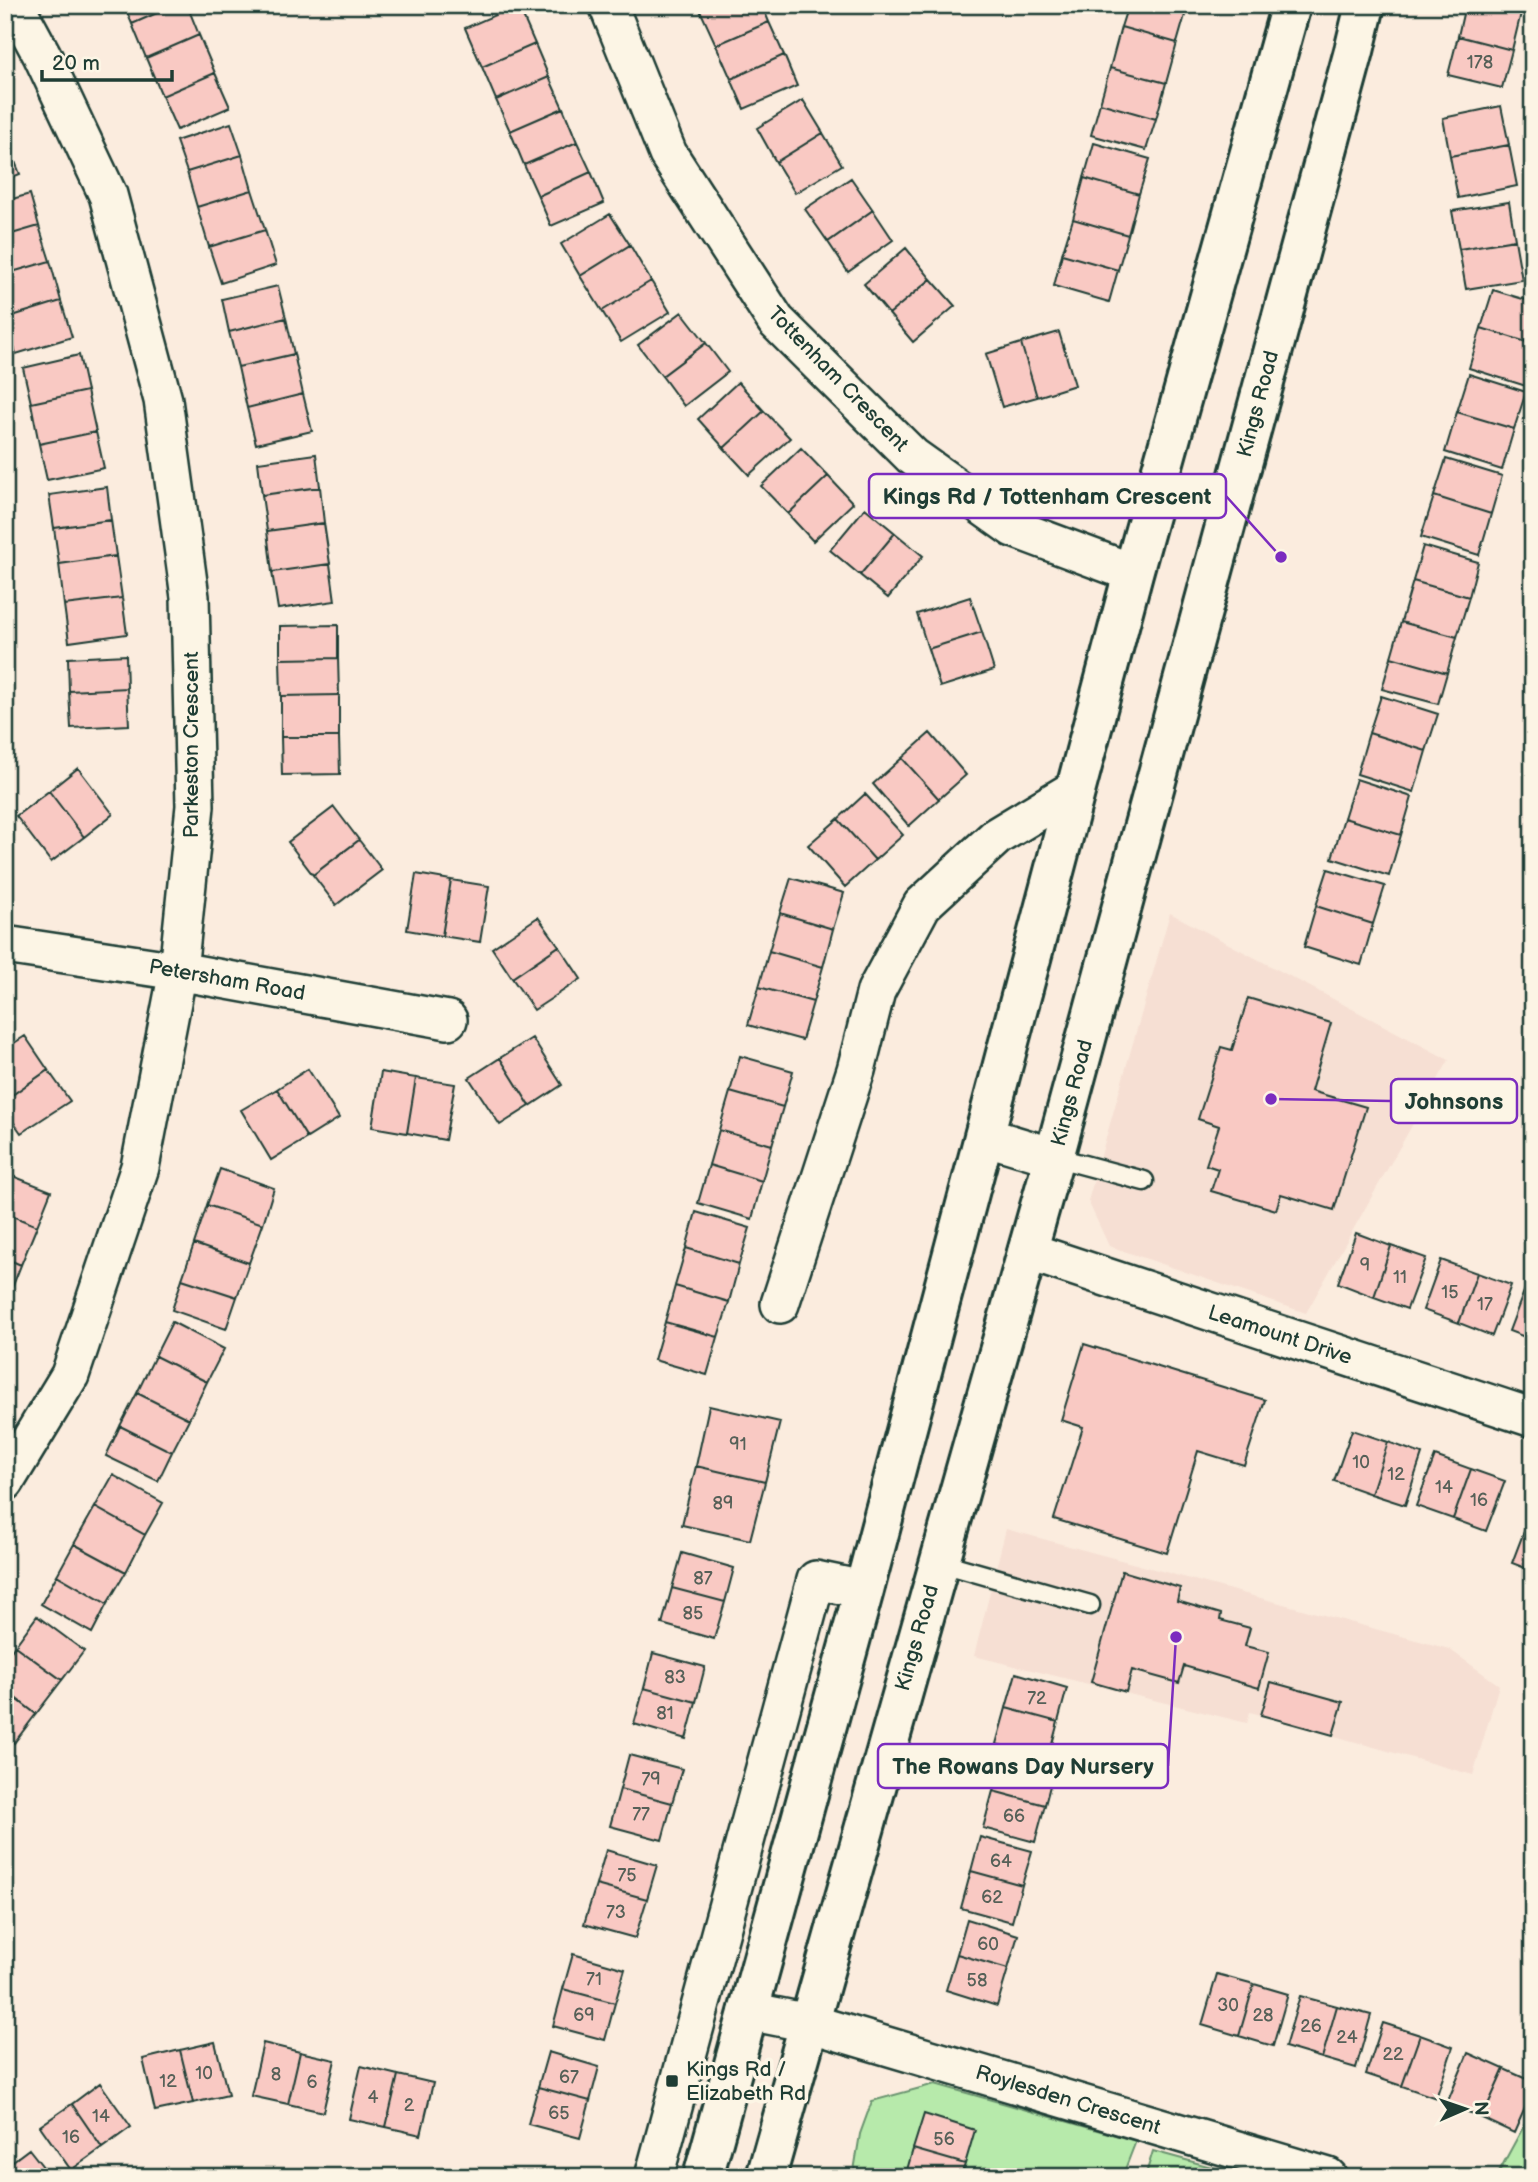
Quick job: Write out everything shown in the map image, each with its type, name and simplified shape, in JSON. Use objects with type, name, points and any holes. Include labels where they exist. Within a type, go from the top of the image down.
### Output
[{"type":"main road","points":[[703,2177],[864,1590],[1133,573],[1291,5]]},
{"type":"main road","name":"Kings Road","points":[[766,2177],[1055,1157],[1365,5]]},
{"type":"street","name":"Parkeston Crescent","points":[[5,1482],[70,1375],[140,1167],[178,971],[195,806],[190,597],[163,400],[108,195],[42,55],[15,5]]},
{"type":"street","name":"Tottenham Crescent","points":[[608,5],[668,153],[776,321],[912,456],[1013,528],[1133,573]]},
{"type":"street","points":[[780,1304],[856,1070],[876,991],[922,905],[997,836],[1075,789]]},
{"type":"street","name":"Petersham Road","points":[[5,945],[178,971],[448,1020]]},
{"type":"street","points":[[984,1136],[1055,1157]]},
{"type":"street","name":"Leamount Drive","points":[[1027,1251],[1533,1419]]},
{"type":"street","points":[[654,2177],[816,1580],[864,1590]]},
{"type":"street","name":"Roylesden Crescent","points":[[748,2011],[809,2023],[1328,2177]]},
{"type":"lane","points":[[1055,1157],[1144,1181]]},
{"type":"lane","points":[[939,1562],[1090,1605]]},
{"type":"shaded area","points":[[1170,913],[1449,1060],[1306,1313],[1109,1246],[1088,1201]]},
{"type":"shaded area","points":[[1006,1529],[1449,1649],[1499,1685],[1473,1775],[1250,1712],[1247,1723],[974,1656]]},
{"type":"green space","points":[[935,2084],[1136,2141],[1122,2177],[853,2177],[860,2134],[872,2101]]},
{"type":"green space","points":[[1533,2109],[1533,2177],[1496,2177]]},
{"type":"green space","points":[[1153,2151],[1248,2177],[1145,2177]]},
{"type":"building","points":[[124,5],[175,5],[132,24]]},
{"type":"building","points":[[175,5],[187,5],[199,35],[146,58],[132,24]]},
{"type":"building","points":[[518,5],[535,44],[482,67],[465,28]]},
{"type":"building","points":[[704,5],[762,5],[769,22],[716,45],[699,8]]},
{"type":"building","points":[[1128,5],[1179,5],[1187,8],[1177,43],[1121,27]]},
{"type":"building","points":[[1465,5],[1488,5],[1521,13],[1512,50],[1458,36]]},
{"type":"building","points":[[769,22],[784,55],[731,79],[716,45]]},
{"type":"building","points":[[1121,27],[1177,43],[1166,83],[1110,68]]},
{"type":"building","points":[[199,35],[215,73],[162,96],[146,58]]},
{"type":"building","points":[[1458,36],[1512,50],[1502,88],[1448,75]]},
{"type":"building","points":[[535,44],[549,77],[496,100],[482,67]]},
{"type":"building","points":[[784,55],[797,86],[744,109],[731,79]]},
{"type":"building","points":[[1110,68],[1166,83],[1156,119],[1100,103]]},
{"type":"building","points":[[215,73],[230,107],[177,130],[162,96]]},
{"type":"building","points":[[549,77],[563,108],[510,131],[496,100]]},
{"type":"building","points":[[803,100],[823,133],[776,162],[757,128]]},
{"type":"building","points":[[1100,103],[1156,119],[1146,150],[1091,135]]},
{"type":"building","points":[[1501,106],[1509,145],[1450,156],[1443,118]]},
{"type":"building","points":[[563,108],[577,142],[524,165],[510,131]]},
{"type":"building","points":[[231,123],[242,155],[187,172],[176,141]]},
{"type":"building","points":[[823,133],[842,165],[795,193],[776,162]]},
{"type":"building","points":[[5,137],[20,174],[5,180]]},
{"type":"building","points":[[577,142],[591,172],[538,196],[524,165]]},
{"type":"building","points":[[1094,143],[1150,159],[1139,194],[1084,178]]},
{"type":"building","points":[[1509,145],[1517,186],[1458,198],[1450,156]]},
{"type":"building","points":[[242,155],[252,190],[197,207],[187,172]]},
{"type":"building","points":[[591,172],[604,203],[551,226],[538,196]]},
{"type":"building","points":[[851,178],[873,210],[828,242],[805,209]]},
{"type":"building","points":[[1084,178],[1139,194],[1128,235],[1073,219]]},
{"type":"building","points":[[252,190],[265,230],[209,247],[197,207]]},
{"type":"building","points":[[30,194],[39,226],[5,236],[5,201]]},
{"type":"building","points":[[1509,202],[1515,240],[1459,249],[1452,211]]},
{"type":"building","points":[[873,210],[893,240],[848,272],[828,242]]},
{"type":"building","points":[[610,214],[630,245],[580,276],[561,244]]},
{"type":"building","points":[[1073,219],[1128,235],[1118,270],[1062,254]]},
{"type":"building","points":[[39,226],[50,261],[5,274],[5,236]]},
{"type":"building","points":[[265,230],[276,265],[221,283],[209,247]]},
{"type":"building","points":[[1515,240],[1522,280],[1466,289],[1459,249]]},
{"type":"building","points":[[630,245],[651,281],[602,311],[580,276]]},
{"type":"building","points":[[906,248],[931,279],[889,314],[864,284]]},
{"type":"building","points":[[1062,254],[1118,270],[1109,302],[1054,286]]},
{"type":"building","points":[[50,261],[61,301],[6,318],[5,274]]},
{"type":"building","points":[[931,279],[955,306],[913,342],[889,314]]},
{"type":"building","points":[[651,281],[670,312],[621,342],[602,311]]},
{"type":"building","points":[[278,286],[286,318],[229,332],[222,299]]},
{"type":"building","points":[[1493,290],[1533,302],[1533,344],[1481,328]]},
{"type":"building","points":[[61,301],[72,337],[16,354],[6,318]]},
{"type":"building","points":[[682,312],[706,343],[662,376],[638,345]]},
{"type":"building","points":[[286,318],[294,354],[238,367],[229,332]]},
{"type":"building","points":[[1481,328],[1533,344],[1533,363],[1526,386],[1469,368]]},
{"type":"building","points":[[1059,332],[1075,385],[1037,397],[1021,343]]},
{"type":"building","points":[[706,343],[728,372],[684,406],[662,376]]},
{"type":"building","points":[[1021,343],[1037,397],[1002,407],[986,354]]},
{"type":"building","points":[[294,354],[303,394],[247,408],[238,367]]},
{"type":"building","points":[[79,355],[87,391],[31,403],[23,368]]},
{"type":"building","points":[[1469,374],[1526,392],[1514,429],[1457,412]]},
{"type":"building","points":[[738,382],[764,411],[724,448],[698,419]]},
{"type":"building","points":[[87,391],[96,432],[39,444],[31,403]]},
{"type":"building","points":[[303,394],[312,431],[256,444],[247,408]]},
{"type":"building","points":[[764,411],[790,438],[749,475],[724,448]]},
{"type":"building","points":[[1457,412],[1514,429],[1502,470],[1445,452]]},
{"type":"building","points":[[96,432],[104,468],[47,480],[39,444]]},
{"type":"building","points":[[801,448],[828,476],[788,514],[761,486]]},
{"type":"building","points":[[316,454],[320,487],[262,495],[258,462]]},
{"type":"building","points":[[1446,459],[1502,476],[1491,514],[1434,496]]},
{"type":"building","points":[[828,476],[853,503],[813,541],[788,514]]},
{"type":"building","points":[[107,487],[111,520],[54,528],[49,495]]},
{"type":"building","points":[[320,487],[324,523],[267,531],[262,495]]},
{"type":"building","points":[[1434,496],[1491,514],[1479,555],[1421,537]]},
{"type":"building","points":[[865,508],[895,533],[860,575],[830,550]]},
{"type":"building","points":[[111,520],[116,556],[59,564],[54,528]]},
{"type":"building","points":[[324,523],[330,564],[272,572],[267,531]]},
{"type":"building","points":[[895,533],[923,556],[888,598],[860,575]]},
{"type":"building","points":[[1423,546],[1478,562],[1469,597],[1413,581]]},
{"type":"building","points":[[116,556],[122,598],[64,605],[59,564]]},
{"type":"building","points":[[330,564],[335,601],[278,609],[272,572]]},
{"type":"building","points":[[1413,581],[1469,597],[1457,637],[1401,622]]},
{"type":"building","points":[[970,597],[982,632],[928,649],[917,614]]},
{"type":"building","points":[[122,598],[127,634],[69,642],[64,605]]},
{"type":"building","points":[[1401,622],[1457,637],[1447,673],[1391,657]]},
{"type":"building","points":[[338,625],[338,658],[280,659],[280,626]]},
{"type":"building","points":[[982,632],[994,670],[940,687],[928,649]]},
{"type":"building","points":[[126,655],[127,688],[69,691],[68,658]]},
{"type":"building","points":[[1391,657],[1447,673],[1438,704],[1382,689]]},
{"type":"building","points":[[338,658],[339,695],[281,696],[280,659]]},
{"type":"building","points":[[127,688],[129,725],[71,728],[69,691]]},
{"type":"building","points":[[339,695],[339,737],[281,737],[281,696]]},
{"type":"building","points":[[1381,696],[1438,714],[1426,751],[1369,733]]},
{"type":"building","points":[[930,733],[966,775],[939,799],[902,758]]},
{"type":"building","points":[[1369,733],[1426,751],[1414,792],[1357,774]]},
{"type":"building","points":[[281,737],[339,737],[340,774],[282,775]]},
{"type":"building","points":[[902,758],[939,799],[909,826],[873,784]]},
{"type":"building","points":[[78,768],[113,814],[84,837],[49,791]]},
{"type":"building","points":[[1356,779],[1412,797],[1401,835],[1344,818]]},
{"type":"building","points":[[49,791],[84,837],[51,862],[16,816]]},
{"type":"building","points":[[865,794],[903,835],[875,860],[838,819]]},
{"type":"building","points":[[334,807],[359,840],[313,875],[288,842]]},
{"type":"building","points":[[1344,818],[1401,835],[1389,876],[1332,858]]},
{"type":"building","points":[[838,819],[875,860],[845,887],[808,845]]},
{"type":"building","points":[[359,840],[382,870],[336,905],[313,875]]},
{"type":"building","points":[[1328,869],[1385,886],[1373,924],[1316,906]]},
{"type":"building","points":[[416,874],[451,880],[442,936],[407,930]]},
{"type":"building","points":[[791,878],[844,893],[833,929],[780,913]]},
{"type":"building","points":[[451,880],[489,886],[480,942],[442,936]]},
{"type":"building","points":[[1316,906],[1373,924],[1361,965],[1304,947]]},
{"type":"building","points":[[780,913],[833,929],[823,967],[769,951]]},
{"type":"building","points":[[538,917],[559,946],[512,978],[492,948]]},
{"type":"building","points":[[559,946],[581,979],[534,1010],[512,978]]},
{"type":"building","points":[[769,951],[823,967],[813,1002],[759,987]]},
{"type":"building","points":[[759,987],[813,1002],[802,1040],[748,1025]]},
{"type":"building","points":[[1248,998],[1331,1023],[1311,1091],[1366,1107],[1334,1210],[1281,1194],[1276,1210],[1211,1191],[1218,1169],[1206,1165],[1219,1126],[1198,1119],[1221,1047],[1232,1050]]},
{"type":"building","points":[[25,1036],[48,1070],[5,1100],[5,1049]]},
{"type":"building","points":[[532,1038],[562,1085],[530,1106],[500,1058]]},
{"type":"building","points":[[740,1056],[793,1071],[783,1107],[730,1092]]},
{"type":"building","points":[[500,1058],[530,1106],[500,1125],[469,1078]]},
{"type":"building","points":[[308,1069],[339,1118],[307,1138],[277,1089]]},
{"type":"building","points":[[48,1070],[70,1101],[21,1133],[5,1110],[5,1100]]},
{"type":"building","points":[[381,1072],[416,1078],[407,1133],[372,1127]]},
{"type":"building","points":[[416,1078],[455,1084],[445,1140],[407,1133]]},
{"type":"building","points":[[277,1089],[307,1138],[271,1160],[241,1110]]},
{"type":"building","points":[[730,1092],[783,1107],[772,1145],[719,1130]]},
{"type":"building","points":[[719,1130],[772,1145],[762,1181],[709,1165]]},
{"type":"building","points":[[709,1165],[762,1181],[752,1219],[698,1203]]},
{"type":"building","points":[[220,1169],[274,1188],[263,1224],[207,1205]]},
{"type":"building","points":[[5,1173],[51,1191],[37,1226],[5,1213]]},
{"type":"building","points":[[207,1205],[263,1224],[249,1263],[194,1244]]},
{"type":"building","points":[[696,1212],[750,1228],[739,1264],[686,1248]]},
{"type":"building","points":[[5,1213],[37,1226],[21,1265],[5,1258]]},
{"type":"building","points":[[1356,1233],[1391,1246],[1374,1297],[1338,1283]]},
{"type":"building","points":[[194,1244],[249,1263],[237,1297],[182,1279]]},
{"type":"building","points":[[1391,1246],[1426,1258],[1407,1309],[1374,1297]]},
{"type":"building","points":[[686,1248],[739,1264],[729,1302],[675,1286]]},
{"type":"building","points":[[5,1258],[21,1265],[8,1298],[5,1297]]},
{"type":"building","points":[[1441,1260],[1477,1273],[1459,1323],[1423,1310]]},
{"type":"building","points":[[1477,1273],[1511,1285],[1492,1336],[1459,1323]]},
{"type":"building","points":[[182,1279],[237,1297],[226,1329],[172,1310]]},
{"type":"building","points":[[1528,1281],[1533,1282],[1533,1340],[1509,1331]]},
{"type":"building","points":[[675,1286],[729,1302],[718,1337],[665,1322]]},
{"type":"building","points":[[172,1322],[224,1349],[207,1382],[155,1356]]},
{"type":"building","points":[[665,1322],[718,1337],[707,1375],[654,1360]]},
{"type":"building","points":[[1084,1344],[1265,1400],[1244,1465],[1198,1451],[1167,1553],[1054,1519],[1083,1427],[1061,1420]]},
{"type":"building","points":[[155,1356],[207,1382],[189,1419],[137,1393]]},
{"type":"building","points":[[137,1393],[189,1419],[172,1452],[120,1426]]},
{"type":"building","points":[[709,1406],[780,1422],[765,1482],[696,1466]]},
{"type":"building","points":[[120,1426],[172,1452],[158,1481],[106,1456]]},
{"type":"building","points":[[1352,1430],[1388,1442],[1371,1494],[1334,1481]]},
{"type":"building","points":[[1388,1442],[1422,1454],[1405,1505],[1371,1494]]},
{"type":"building","points":[[1435,1456],[1471,1469],[1453,1519],[1416,1506]]},
{"type":"building","points":[[696,1466],[765,1482],[750,1540],[682,1525]]},
{"type":"building","points":[[1471,1469],[1505,1481],[1486,1531],[1453,1519]]},
{"type":"building","points":[[113,1475],[163,1503],[145,1535],[95,1507]]},
{"type":"building","points":[[95,1507],[145,1535],[126,1572],[74,1544]]},
{"type":"building","points":[[1533,1513],[1533,1571],[1512,1563]]},
{"type":"building","points":[[74,1544],[126,1572],[107,1604],[57,1575]]},
{"type":"building","points":[[682,1553],[734,1568],[725,1602],[672,1588]]},
{"type":"building","points":[[1122,1571],[1180,1588],[1177,1601],[1221,1614],[1220,1620],[1250,1628],[1245,1646],[1269,1652],[1259,1688],[1184,1666],[1179,1683],[1132,1670],[1126,1692],[1091,1682]]},
{"type":"building","points":[[57,1575],[107,1604],[92,1633],[41,1604]]},
{"type":"building","points":[[672,1588],[725,1602],[714,1639],[662,1624]]},
{"type":"building","points":[[37,1616],[84,1651],[62,1680],[15,1646]]},
{"type":"building","points":[[15,1646],[62,1680],[36,1714],[5,1690],[5,1659]]},
{"type":"building","points":[[653,1653],[705,1667],[696,1702],[644,1688]]},
{"type":"building","points":[[1016,1673],[1067,1688],[1058,1722],[1006,1708]]},
{"type":"building","points":[[1271,1682],[1343,1702],[1333,1735],[1261,1715]]},
{"type":"building","points":[[644,1688],[696,1702],[686,1739],[634,1724]]},
{"type":"building","points":[[5,1690],[36,1714],[14,1743],[5,1736]]},
{"type":"building","points":[[1006,1708],[1058,1722],[1048,1759],[996,1744]]},
{"type":"building","points":[[629,1755],[682,1769],[672,1803],[620,1789]]},
{"type":"building","points":[[1003,1756],[1054,1770],[1045,1805],[993,1791]]},
{"type":"building","points":[[620,1789],[672,1803],[662,1840],[610,1826]]},
{"type":"building","points":[[993,1791],[1045,1805],[1035,1842],[983,1828]]},
{"type":"building","points":[[980,1837],[1032,1851],[1022,1885],[971,1871]]},
{"type":"building","points":[[606,1850],[657,1865],[647,1899],[596,1885]]},
{"type":"building","points":[[971,1871],[1022,1885],[1012,1922],[961,1908]]},
{"type":"building","points":[[596,1885],[647,1899],[635,1938],[584,1924]]},
{"type":"building","points":[[967,1919],[1018,1935],[1008,1969],[957,1954]]},
{"type":"building","points":[[573,1954],[625,1969],[615,2003],[563,1989]]},
{"type":"building","points":[[957,1954],[1008,1969],[997,2006],[946,1990]]},
{"type":"building","points":[[1217,1974],[1254,1984],[1239,2036],[1202,2025]]},
{"type":"building","points":[[1254,1984],[1288,1994],[1273,2046],[1239,2036]]},
{"type":"building","points":[[563,1989],[615,2003],[605,2040],[553,2026]]},
{"type":"building","points":[[1300,1996],[1337,2006],[1322,2058],[1285,2047]]},
{"type":"building","points":[[1337,2006],[1371,2015],[1356,2068],[1322,2058]]},
{"type":"building","points":[[1383,2023],[1420,2035],[1402,2086],[1366,2074]]},
{"type":"building","points":[[1420,2035],[1453,2047],[1436,2098],[1402,2086]]},
{"type":"building","points":[[215,2042],[228,2095],[193,2103],[180,2050]]},
{"type":"building","points":[[263,2043],[300,2052],[288,2104],[251,2096]]},
{"type":"building","points":[[180,2050],[193,2103],[155,2111],[143,2059]]},
{"type":"building","points":[[300,2052],[335,2060],[323,2112],[288,2104]]},
{"type":"building","points":[[548,2052],[599,2067],[590,2101],[538,2087]]},
{"type":"building","points":[[1468,2053],[1504,2069],[1482,2118],[1447,2103]]},
{"type":"building","points":[[361,2066],[398,2075],[386,2127],[349,2119]]},
{"type":"building","points":[[1504,2069],[1533,2082],[1533,2090],[1514,2133],[1482,2118]]},
{"type":"building","points":[[398,2075],[433,2083],[421,2135],[386,2127]]},
{"type":"building","points":[[100,2083],[131,2127],[102,2148],[72,2104]]},
{"type":"building","points":[[538,2087],[590,2101],[580,2138],[528,2124]]},
{"type":"building","points":[[72,2104],[102,2148],[71,2170],[40,2126]]},
{"type":"building","points":[[924,2114],[975,2130],[965,2164],[913,2149]]},
{"type":"building","points":[[29,2149],[51,2177],[6,2177],[5,2167]]},
{"type":"building","points":[[913,2149],[965,2164],[961,2177],[905,2177]]},
{"type":"place","name":"Kings Rd / Tottenham Crescent","points":[[1281,557]]},
{"type":"place","name":"Johnsons","points":[[1271,1099]]},
{"type":"place","name":"The Rowans Day Nursery","points":[[1176,1637]]},
{"type":"place","name":"Kings Rd / Elizabeth Rd","points":[[672,2081]]}]
